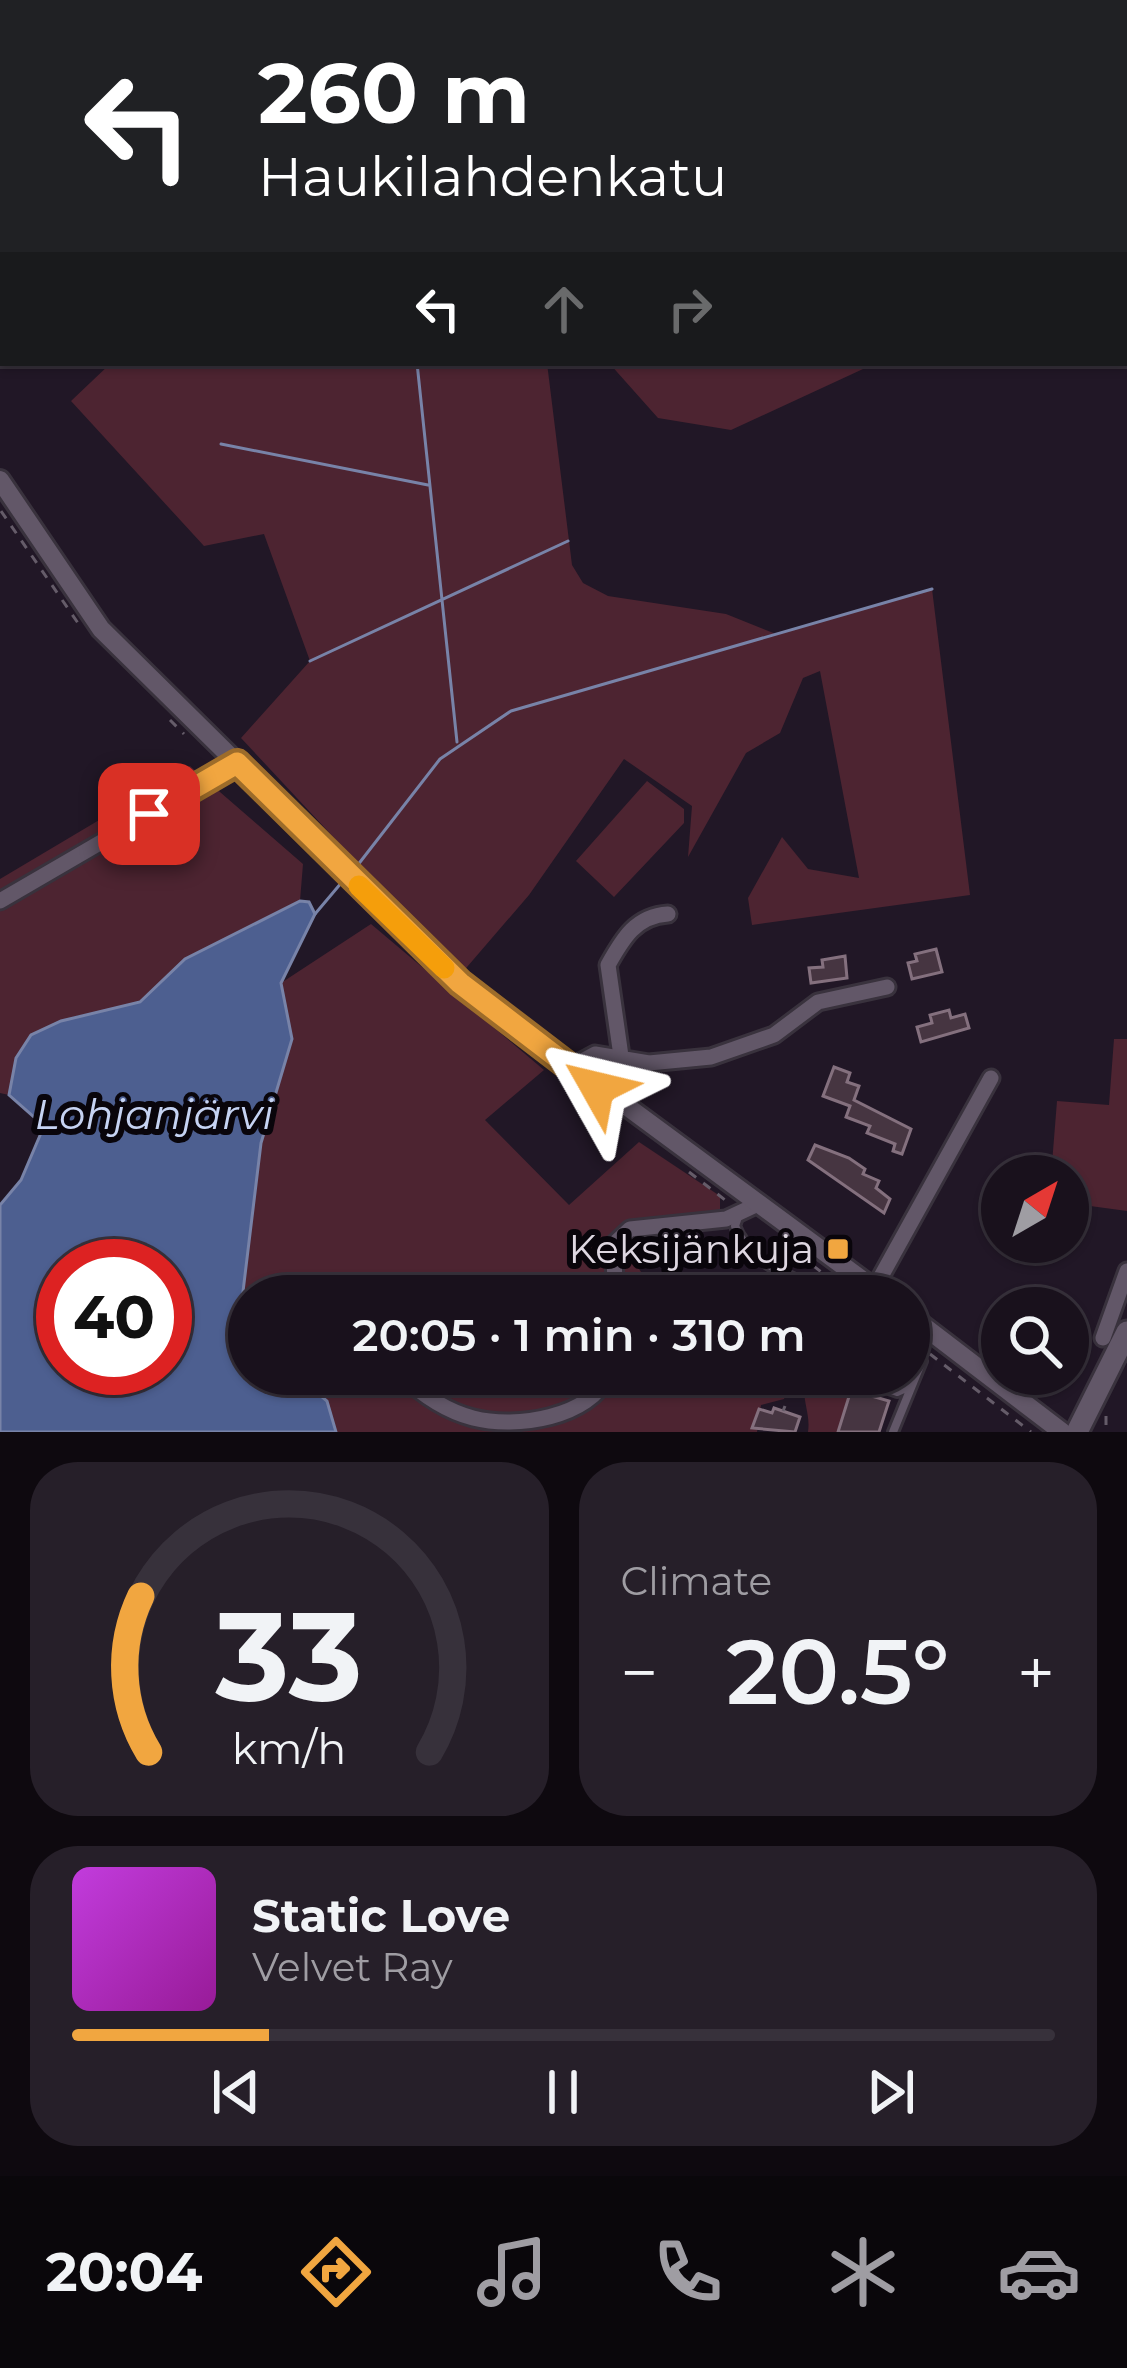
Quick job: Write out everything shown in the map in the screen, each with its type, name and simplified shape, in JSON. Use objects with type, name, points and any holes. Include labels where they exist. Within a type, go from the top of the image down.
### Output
[{"type":"main road","points":[[1077,1432],[1127,1333]]},
{"type":"street","points":[[0,480],[101,629],[460,983],[749,1208],[794,1230],[856,1275]]},
{"type":"street","points":[[0,902],[237,763]]},
{"type":"street","points":[[621,1056],[608,965],[633,927],[647,916],[668,914]]},
{"type":"street","points":[[569,1068],[595,1054],[649,1063],[711,1057],[774,1035],[818,1002],[887,987]]},
{"type":"street","points":[[888,1275],[991,1078]]},
{"type":"street","points":[[616,1275],[618,1238],[630,1229],[726,1220],[749,1208]]},
{"type":"street","points":[[776,1266],[794,1230]]},
{"type":"street","points":[[1103,1337],[1127,1271]]},
{"type":"street","points":[[930,1331],[1062,1432]]},
{"type":"street","points":[[431,1395],[451,1409],[498,1420],[579,1407],[597,1395]]},
{"type":"lane","points":[[749,1208],[735,1226],[740,1241],[786,1275]]},
{"type":"lane","points":[[774,1275],[776,1266]]},
{"type":"lane","points":[[893,1432],[906,1395]]},
{"type":"path","points":[[930,1354],[1031,1432]]},
{"type":"shaded area","points":[[108,366],[547,366],[572,565],[583,583],[608,596],[726,614],[776,634],[932,589],[970,895],[752,925],[748,898],[782,837],[808,869],[859,878],[820,671],[803,678],[780,733],[746,753],[688,857],[692,806],[624,759],[529,895],[461,974],[241,738],[310,661],[264,534],[204,546],[71,401]]},
{"type":"shaded area","points":[[612,366],[870,366],[731,430],[658,418]]},
{"type":"shaded area","points":[[190,766],[303,864],[300,901],[185,959],[138,1003],[55,1025],[22,1064],[9,1095],[0,1093],[0,879]]},
{"type":"shaded area","points":[[647,781],[684,809],[684,823],[614,897],[576,861]]},
{"type":"shaded area","points":[[371,924],[544,1070],[485,1120],[569,1205],[639,1142],[720,1196],[720,1211],[626,1248],[640,1275],[245,1275],[261,1143],[292,1039],[281,983]]},
{"type":"shaded area","points":[[1114,1039],[1127,1039],[1127,1211],[1089,1206],[1089,1155],[1053,1155],[1057,1101],[1109,1105]]},
{"type":"shaded area","points":[[320,1395],[786,1395],[761,1405],[757,1432],[336,1432],[327,1401]]},
{"type":"shaded area","points":[[804,1395],[859,1395],[846,1432],[808,1432]]},
{"type":"water","name":"Lohjanjärvi","points":[[300,901],[309,902],[315,914],[281,983],[292,1039],[261,1143],[245,1275],[228,1275],[228,1395],[320,1395],[327,1401],[336,1432],[0,1432],[0,1205],[21,1180],[44,1126],[9,1095],[16,1058],[31,1035],[61,1021],[140,1002],[185,959]]},
{"type":"building","points":[[936,949],[942,972],[912,979],[908,963],[917,961],[915,954]]},
{"type":"building","points":[[845,956],[847,978],[811,983],[809,968]]},
{"type":"building","points":[[949,1010],[951,1018],[965,1014],[969,1028],[921,1042],[917,1027],[932,1023],[930,1015]]},
{"type":"building","points":[[834,1067],[850,1073],[847,1082],[859,1086],[854,1100],[911,1129],[902,1154],[893,1151],[895,1144],[867,1133],[870,1126],[846,1117],[850,1106],[823,1096]]},
{"type":"building","points":[[815,1145],[849,1158],[865,1169],[863,1174],[879,1181],[876,1188],[890,1199],[884,1213],[808,1160]]},
{"type":"building","points":[[849,1395],[889,1401],[879,1432],[838,1432]]},
{"type":"building","points":[[774,1408],[800,1417],[795,1432],[752,1428],[759,1409],[772,1413]]},
{"type":"waterway","points":[[417,366],[457,742]]},
{"type":"waterway","points":[[221,444],[428,485]]},
{"type":"waterway","points":[[310,661],[568,541]]},
{"type":"waterway","points":[[357,866],[440,759],[511,711],[932,589]]},
{"type":"waterway","points":[[315,914],[342,882]]},
{"type":"slow traffic","points":[[359,886],[444,968]]},
{"type":"place","name":"Keksijänkuja","points":[[838,1249]]},
{"type":"route","points":[[149,814],[237,763],[460,983],[597,1088]]}]
